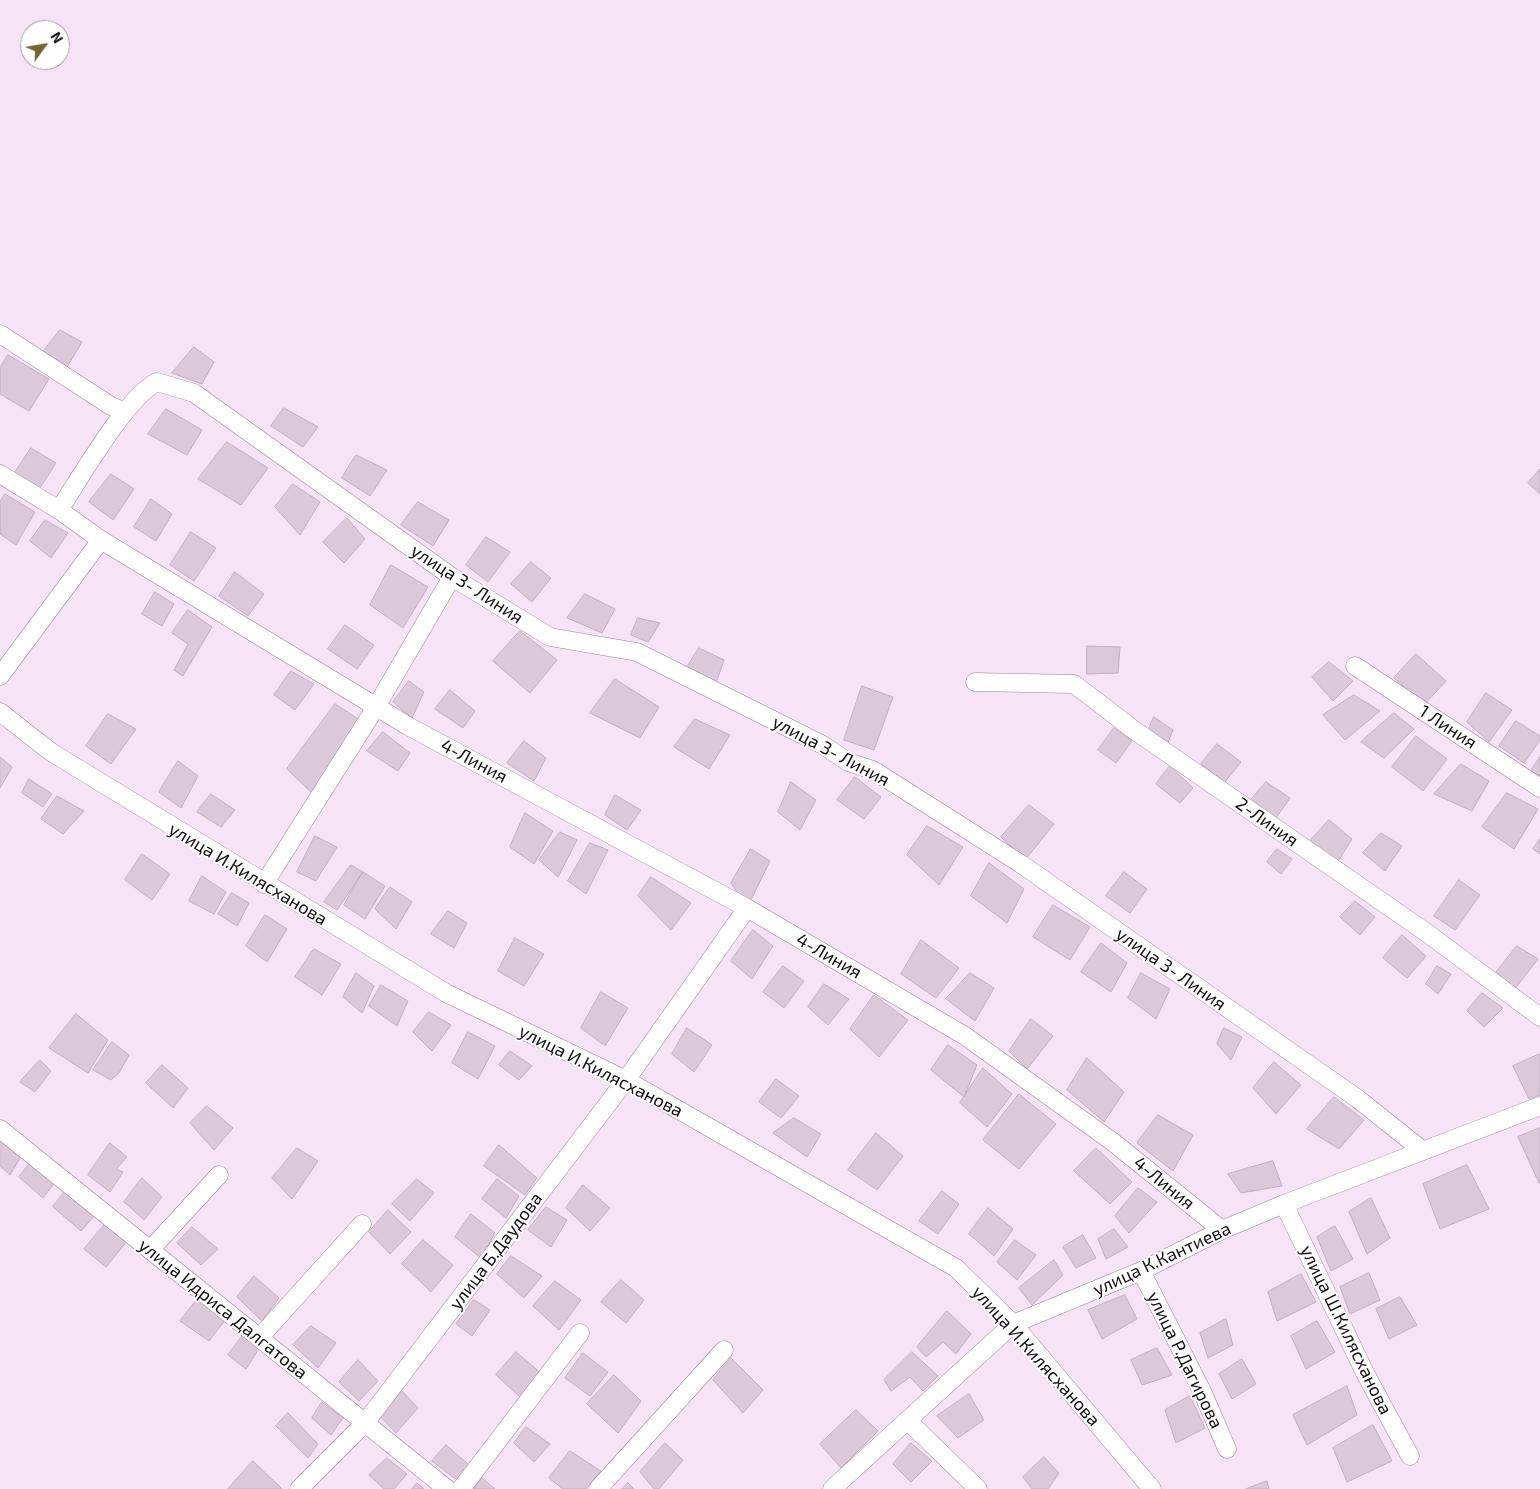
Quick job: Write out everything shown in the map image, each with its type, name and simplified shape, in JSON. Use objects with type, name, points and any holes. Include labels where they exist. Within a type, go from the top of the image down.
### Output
[{"type":"street","points":[[0,334],[111,406],[125,412],[59,510]]},
{"type":"street","name":"улица 3- Линия","points":[[125,412],[149,386],[157,382],[194,393],[452,577],[550,637],[637,652],[823,745],[848,762],[872,770],[1021,864],[1358,1098],[1422,1150]]},
{"type":"street","name":"4-Линия","points":[[0,474],[59,510],[101,540],[408,726],[747,908],[965,1036],[1112,1142],[1222,1230]]},
{"type":"street","points":[[0,676],[101,540]]},
{"type":"street","points":[[264,884],[376,707],[452,577]]},
{"type":"street","name":"1 Линия","points":[[1355,666],[1540,788]]},
{"type":"street","name":"2-Линия","points":[[975,682],[1074,684],[1134,730],[1427,933],[1540,1017]]},
{"type":"street","name":"улица И.Килясханова","points":[[0,712],[51,752],[264,884],[446,993],[626,1080],[956,1268],[1013,1324],[1152,1489]]},
{"type":"street","name":"улица Б.Даудова","points":[[299,1489],[365,1422],[626,1080],[747,908]]},
{"type":"street","name":"улица К.Кантиева","points":[[832,1489],[1013,1324],[1141,1271],[1222,1230],[1284,1204],[1540,1106]]},
{"type":"street","name":"улица Идриса Далгатова","points":[[0,1128],[446,1489]]},
{"type":"street","points":[[150,1250],[219,1175]]},
{"type":"street","name":"улица Ш.Килясханова","points":[[1284,1204],[1366,1373],[1410,1456]]},
{"type":"street","points":[[260,1338],[362,1224]]},
{"type":"street","name":"улица Р.Дагирова","points":[[1141,1271],[1202,1391],[1228,1449]]},
{"type":"street","points":[[461,1489],[580,1333]]},
{"type":"street","points":[[598,1489],[724,1350]]},
{"type":"street","points":[[907,1420],[978,1489]]},
{"type":"building","points":[[60,330],[82,342],[67,367],[43,352]]},
{"type":"building","points":[[194,347],[214,362],[202,384],[172,373]]},
{"type":"building","points":[[8,355],[49,379],[29,411],[0,394],[0,368]]},
{"type":"building","points":[[284,408],[318,427],[303,447],[271,426]]},
{"type":"building","points":[[166,409],[202,430],[187,455],[148,434]]},
{"type":"building","points":[[227,442],[268,468],[241,505],[198,479]]},
{"type":"building","points":[[31,448],[56,463],[38,491],[14,474]]},
{"type":"building","points":[[356,455],[387,470],[370,496],[342,478]]},
{"type":"building","points":[[1540,469],[1540,494],[1528,483]]},
{"type":"building","points":[[111,474],[134,489],[113,520],[89,502]]},
{"type":"building","points":[[293,484],[320,502],[300,535],[275,507]]},
{"type":"building","points":[[5,494],[35,512],[16,545],[0,534],[0,502]]},
{"type":"building","points":[[151,499],[172,514],[156,541],[134,527]]},
{"type":"building","points":[[418,502],[449,520],[433,546],[401,525]]},
{"type":"building","points":[[347,518],[365,539],[344,563],[323,542]]},
{"type":"building","points":[[45,520],[68,533],[51,558],[30,541]]},
{"type":"building","points":[[191,532],[216,548],[194,581],[170,565]]},
{"type":"building","points":[[486,537],[510,552],[488,582],[466,565]]},
{"type":"building","points":[[531,562],[551,578],[532,602],[511,584]]},
{"type":"building","points":[[391,565],[428,587],[403,628],[370,605]]},
{"type":"building","points":[[235,572],[264,594],[248,616],[219,596]]},
{"type":"building","points":[[155,592],[174,604],[162,626],[142,614]]},
{"type":"building","points":[[585,594],[615,609],[602,633],[567,618]]},
{"type":"building","points":[[188,610],[212,627],[183,676],[174,670],[188,644],[172,633]]},
{"type":"building","points":[[638,618],[660,623],[648,642],[631,635]]},
{"type":"building","points":[[345,625],[374,645],[357,669],[328,649]]},
{"type":"building","points":[[520,631],[557,660],[530,693],[493,661]]},
{"type":"building","points":[[1087,646],[1120,647],[1118,673],[1087,674]]},
{"type":"building","points":[[699,648],[724,660],[716,683],[686,669]]},
{"type":"building","points":[[1416,654],[1446,681],[1424,705],[1394,678]]},
{"type":"building","points":[[1329,662],[1353,681],[1333,701],[1312,677]]},
{"type":"building","points":[[291,671],[314,684],[295,710],[274,695]]},
{"type":"building","points":[[615,679],[659,707],[640,738],[590,713]]},
{"type":"building","points":[[409,681],[424,692],[412,718],[393,702]]},
{"type":"building","points":[[862,686],[893,697],[874,750],[844,740]]},
{"type":"building","points":[[450,690],[475,711],[463,728],[435,709]]},
{"type":"building","points":[[1486,693],[1512,710],[1489,742],[1467,722]]},
{"type":"building","points":[[1354,695],[1380,711],[1345,740],[1323,715]]},
{"type":"building","points":[[335,704],[360,720],[314,795],[287,769]]},
{"type":"building","points":[[1394,713],[1414,729],[1384,758],[1361,742]]},
{"type":"building","points":[[108,714],[136,729],[111,764],[86,746]]},
{"type":"building","points":[[1154,717],[1173,730],[1167,745],[1148,731]]},
{"type":"building","points":[[695,719],[730,735],[709,769],[674,747]]},
{"type":"building","points":[[1516,721],[1540,736],[1540,740],[1524,763],[1499,746]]},
{"type":"building","points":[[1114,728],[1132,741],[1116,763],[1098,750]]},
{"type":"building","points":[[383,732],[410,753],[398,771],[367,751]]},
{"type":"building","points":[[1416,736],[1447,759],[1423,791],[1392,767]]},
{"type":"building","points":[[524,741],[546,758],[534,781],[507,763]]},
{"type":"building","points":[[1217,744],[1241,762],[1225,782],[1201,764]]},
{"type":"building","points":[[0,757],[12,767],[0,788]]},
{"type":"building","points":[[1540,757],[1540,776],[1531,771]]},
{"type":"building","points":[[178,761],[198,776],[181,808],[159,792]]},
{"type":"building","points":[[1461,764],[1489,781],[1472,811],[1434,794]]},
{"type":"building","points":[[1170,766],[1193,788],[1180,803],[1156,784]]},
{"type":"building","points":[[855,777],[881,797],[864,819],[837,800]]},
{"type":"building","points":[[29,779],[52,794],[43,807],[22,793]]},
{"type":"building","points":[[791,782],[816,800],[800,830],[778,812]]},
{"type":"building","points":[[1266,782],[1290,798],[1276,818],[1250,801]]},
{"type":"building","points":[[1507,793],[1538,809],[1514,849],[1482,827]]},
{"type":"building","points":[[211,794],[235,810],[221,827],[197,812]]},
{"type":"building","points":[[615,795],[641,810],[627,830],[605,815]]},
{"type":"building","points":[[57,796],[84,811],[63,834],[41,819]]},
{"type":"building","points":[[1029,805],[1054,824],[1025,860],[1001,837]]},
{"type":"building","points":[[525,813],[553,831],[534,864],[510,847]]},
{"type":"building","points":[[1329,820],[1352,839],[1337,863],[1310,841]]},
{"type":"building","points":[[927,826],[963,847],[939,885],[907,855]]},
{"type":"building","points":[[560,832],[577,840],[558,877],[539,860]]},
{"type":"building","points":[[1381,833],[1402,846],[1385,871],[1363,853]]},
{"type":"building","points":[[315,836],[337,847],[316,881],[297,872]]},
{"type":"building","points":[[1540,839],[1540,854],[1533,849]]},
{"type":"building","points":[[590,843],[608,850],[586,894],[568,881]]},
{"type":"building","points":[[751,849],[770,861],[747,908],[731,883]]},
{"type":"building","points":[[1277,849],[1292,859],[1281,874],[1267,862]]},
{"type":"building","points":[[142,854],[170,874],[152,900],[125,880]]},
{"type":"building","points":[[989,863],[1024,889],[1007,923],[971,896]]},
{"type":"building","points":[[351,865],[363,872],[337,910],[324,902]]},
{"type":"building","points":[[363,872],[385,886],[365,919],[344,905]]},
{"type":"building","points":[[1124,872],[1147,889],[1130,913],[1106,896]]},
{"type":"building","points":[[202,876],[226,892],[214,914],[189,901]]},
{"type":"building","points":[[651,877],[691,903],[671,930],[638,896]]},
{"type":"building","points":[[1459,880],[1480,895],[1455,930],[1434,916]]},
{"type":"building","points":[[390,887],[412,902],[396,929],[375,909]]},
{"type":"building","points":[[232,893],[249,903],[237,926],[218,914]]},
{"type":"building","points":[[1355,901],[1375,917],[1360,935],[1340,917]]},
{"type":"building","points":[[1053,905],[1090,927],[1070,960],[1033,937]]},
{"type":"building","points":[[448,911],[467,923],[454,948],[431,934]]},
{"type":"building","points":[[265,915],[287,929],[267,962],[246,946]]},
{"type":"building","points":[[753,930],[773,946],[752,979],[731,961]]},
{"type":"building","points":[[1402,935],[1426,956],[1407,978],[1383,958]]},
{"type":"building","points":[[515,938],[544,954],[524,986],[498,971]]},
{"type":"building","points":[[921,940],[959,968],[936,998],[901,974]]},
{"type":"building","points":[[1101,943],[1127,963],[1111,992],[1081,972]]},
{"type":"building","points":[[1517,946],[1538,959],[1514,990],[1494,975]]},
{"type":"building","points":[[314,949],[341,964],[322,995],[295,977]]},
{"type":"building","points":[[783,966],[804,981],[784,1008],[763,992]]},
{"type":"building","points":[[1437,966],[1451,974],[1438,994],[1426,984]]},
{"type":"building","points":[[356,973],[374,986],[362,1013],[343,997]]},
{"type":"building","points":[[970,973],[994,988],[975,1021],[946,999]]},
{"type":"building","points":[[1141,973],[1170,989],[1156,1019],[1128,998]]},
{"type":"building","points":[[824,984],[849,999],[828,1025],[808,1007]]},
{"type":"building","points":[[381,985],[408,1001],[397,1026],[369,1006]]},
{"type":"building","points":[[601,992],[628,1008],[605,1046],[581,1028]]},
{"type":"building","points":[[1482,993],[1503,1008],[1484,1027],[1467,1011]]},
{"type":"building","points":[[874,995],[908,1020],[879,1057],[850,1029]]},
{"type":"building","points":[[429,1012],[451,1025],[432,1051],[413,1032]]},
{"type":"building","points":[[76,1014],[108,1040],[88,1073],[49,1048]]},
{"type":"building","points":[[1031,1019],[1053,1036],[1027,1069],[1009,1051]]},
{"type":"building","points":[[687,1028],[712,1045],[694,1072],[672,1054]]},
{"type":"building","points":[[1224,1028],[1242,1037],[1231,1060],[1217,1044]]},
{"type":"building","points":[[468,1032],[495,1046],[478,1079],[452,1063]]},
{"type":"building","points":[[112,1042],[129,1055],[119,1073],[111,1080],[93,1070]]},
{"type":"building","points":[[948,1045],[977,1065],[964,1097],[931,1070]]},
{"type":"building","points":[[510,1051],[532,1066],[519,1080],[499,1065]]},
{"type":"building","points":[[1540,1054],[1540,1095],[1529,1099],[1513,1066]]},
{"type":"building","points":[[1087,1058],[1124,1092],[1104,1122],[1067,1090]]},
{"type":"building","points":[[40,1060],[51,1071],[35,1092],[20,1082]]},
{"type":"building","points":[[1274,1062],[1301,1085],[1276,1114],[1253,1088]]},
{"type":"building","points":[[162,1065],[188,1088],[173,1108],[146,1083]]},
{"type":"building","points":[[983,1068],[1012,1094],[987,1127],[960,1103]]},
{"type":"building","points":[[776,1079],[799,1096],[781,1118],[759,1102]]},
{"type":"building","points":[[1019,1094],[1056,1124],[1019,1169],[983,1140]]},
{"type":"building","points":[[1334,1097],[1364,1120],[1339,1149],[1307,1129]]},
{"type":"building","points":[[207,1106],[233,1128],[214,1150],[190,1123]]},
{"type":"building","points":[[1158,1115],[1193,1135],[1173,1171],[1137,1143]]},
{"type":"building","points":[[794,1118],[821,1134],[807,1157],[773,1133]]},
{"type":"building","points":[[1540,1128],[1540,1183],[1539,1183],[1518,1137]]},
{"type":"building","points":[[876,1133],[903,1156],[877,1190],[848,1170]]},
{"type":"building","points":[[0,1140],[22,1155],[10,1175],[0,1166]]},
{"type":"building","points":[[110,1143],[127,1157],[116,1169],[123,1172],[110,1192],[88,1175]]},
{"type":"building","points":[[499,1145],[537,1178],[525,1195],[484,1166]]},
{"type":"building","points":[[297,1148],[318,1161],[292,1199],[272,1178]]},
{"type":"building","points":[[1096,1148],[1132,1182],[1110,1204],[1074,1171]]},
{"type":"building","points":[[1273,1161],[1282,1186],[1241,1193],[1228,1174]]},
{"type":"building","points":[[30,1163],[55,1182],[43,1198],[19,1177]]},
{"type":"building","points":[[1467,1165],[1489,1209],[1440,1229],[1423,1184]]},
{"type":"building","points":[[142,1178],[162,1197],[144,1220],[124,1202]]},
{"type":"building","points":[[417,1179],[434,1193],[410,1221],[392,1204]]},
{"type":"building","points":[[497,1179],[519,1196],[506,1218],[482,1199]]},
{"type":"building","points":[[583,1185],[610,1208],[590,1231],[566,1208]]},
{"type":"building","points":[[1138,1188],[1157,1202],[1129,1233],[1115,1216]]},
{"type":"building","points":[[66,1190],[96,1214],[81,1231],[53,1207]]},
{"type":"building","points":[[942,1191],[959,1204],[938,1234],[919,1221]]},
{"type":"building","points":[[1371,1198],[1390,1238],[1367,1254],[1349,1212]]},
{"type":"building","points":[[546,1207],[567,1220],[551,1247],[528,1230]]},
{"type":"building","points":[[988,1208],[1013,1229],[994,1256],[969,1234]]},
{"type":"building","points":[[388,1210],[411,1232],[390,1254],[369,1232]]},
{"type":"building","points":[[471,1214],[495,1233],[481,1258],[455,1237]]},
{"type":"building","points":[[106,1223],[128,1240],[106,1267],[84,1249]]},
{"type":"building","points":[[1335,1226],[1353,1259],[1331,1271],[1317,1237]]},
{"type":"building","points":[[192,1227],[218,1249],[201,1265],[177,1243]]},
{"type":"building","points":[[1114,1229],[1128,1247],[1106,1259],[1098,1239]]},
{"type":"building","points":[[1083,1235],[1096,1258],[1076,1268],[1063,1247]]},
{"type":"building","points":[[423,1240],[453,1265],[431,1292],[402,1264]]},
{"type":"building","points":[[1015,1240],[1036,1255],[1017,1280],[997,1262]]},
{"type":"building","points":[[511,1256],[542,1276],[524,1298],[497,1274]]},
{"type":"building","points":[[1054,1260],[1063,1275],[1032,1305],[1019,1288]]},
{"type":"building","points":[[1369,1273],[1380,1300],[1350,1314],[1340,1287]]},
{"type":"building","points":[[1301,1274],[1316,1302],[1277,1321],[1268,1292]]},
{"type":"building","points":[[254,1276],[279,1298],[262,1321],[237,1297]]},
{"type":"building","points":[[621,1280],[644,1300],[626,1323],[601,1302]]},
{"type":"building","points":[[555,1281],[581,1300],[559,1330],[533,1306]]},
{"type":"building","points":[[1125,1295],[1137,1319],[1102,1339],[1088,1310]]},
{"type":"building","points":[[199,1297],[226,1319],[209,1341],[180,1321]]},
{"type":"building","points":[[1400,1297],[1417,1325],[1389,1339],[1376,1309]]},
{"type":"building","points":[[474,1300],[490,1310],[472,1336],[456,1324]]},
{"type":"building","points":[[947,1311],[971,1334],[956,1354],[943,1342],[926,1357],[917,1347]]},
{"type":"building","points":[[1226,1319],[1233,1345],[1208,1358],[1200,1333]]},
{"type":"building","points":[[1317,1321],[1335,1352],[1306,1369],[1291,1336]]},
{"type":"building","points":[[311,1326],[336,1343],[318,1368],[293,1345]]},
{"type":"building","points":[[244,1334],[260,1347],[246,1369],[228,1355]]},
{"type":"building","points":[[1157,1348],[1172,1375],[1142,1385],[1131,1360]]},
{"type":"building","points":[[516,1352],[541,1373],[521,1398],[496,1375]]},
{"type":"building","points":[[912,1352],[938,1376],[923,1391],[910,1377],[891,1391],[884,1380]]},
{"type":"building","points":[[583,1353],[608,1372],[590,1396],[565,1378]]},
{"type":"building","points":[[731,1358],[763,1390],[743,1413],[713,1380]]},
{"type":"building","points":[[1242,1359],[1256,1384],[1232,1399],[1219,1374]]},
{"type":"building","points":[[358,1360],[378,1381],[359,1401],[339,1382]]},
{"type":"building","points":[[614,1375],[641,1401],[618,1433],[587,1404]]},
{"type":"building","points":[[1347,1386],[1357,1415],[1307,1445],[1293,1415]]},
{"type":"building","points":[[402,1391],[418,1408],[396,1433],[379,1415]]},
{"type":"building","points":[[969,1394],[984,1420],[958,1438],[937,1416]]},
{"type":"building","points":[[1190,1396],[1205,1428],[1176,1443],[1165,1410]]},
{"type":"building","points":[[322,1402],[343,1418],[331,1435],[312,1418]]},
{"type":"building","points":[[856,1410],[878,1431],[841,1468],[820,1444]]},
{"type":"building","points":[[288,1413],[318,1444],[308,1458],[276,1426]]},
{"type":"building","points":[[1373,1425],[1392,1461],[1347,1482],[1333,1448]]},
{"type":"building","points":[[526,1427],[550,1444],[534,1462],[514,1443]]},
{"type":"building","points":[[665,1443],[683,1460],[659,1489],[654,1489],[640,1472]]},
{"type":"building","points":[[911,1443],[932,1461],[911,1482],[893,1464]]},
{"type":"building","points":[[446,1445],[469,1465],[457,1480],[432,1461]]},
{"type":"building","points":[[570,1451],[601,1471],[586,1489],[563,1489],[549,1478]]},
{"type":"building","points":[[1044,1457],[1059,1473],[1048,1489],[1032,1489],[1023,1477]]},
{"type":"building","points":[[387,1458],[407,1474],[394,1489],[384,1489],[369,1475]]},
{"type":"building","points":[[253,1461],[282,1489],[228,1489]]},
{"type":"building","points":[[482,1478],[495,1489],[474,1489]]},
{"type":"building","points":[[1267,1481],[1269,1489],[1246,1489]]},
{"type":"building","points":[[417,1483],[424,1489],[412,1489]]},
{"type":"building","points":[[628,1483],[634,1489],[622,1489]]}]
